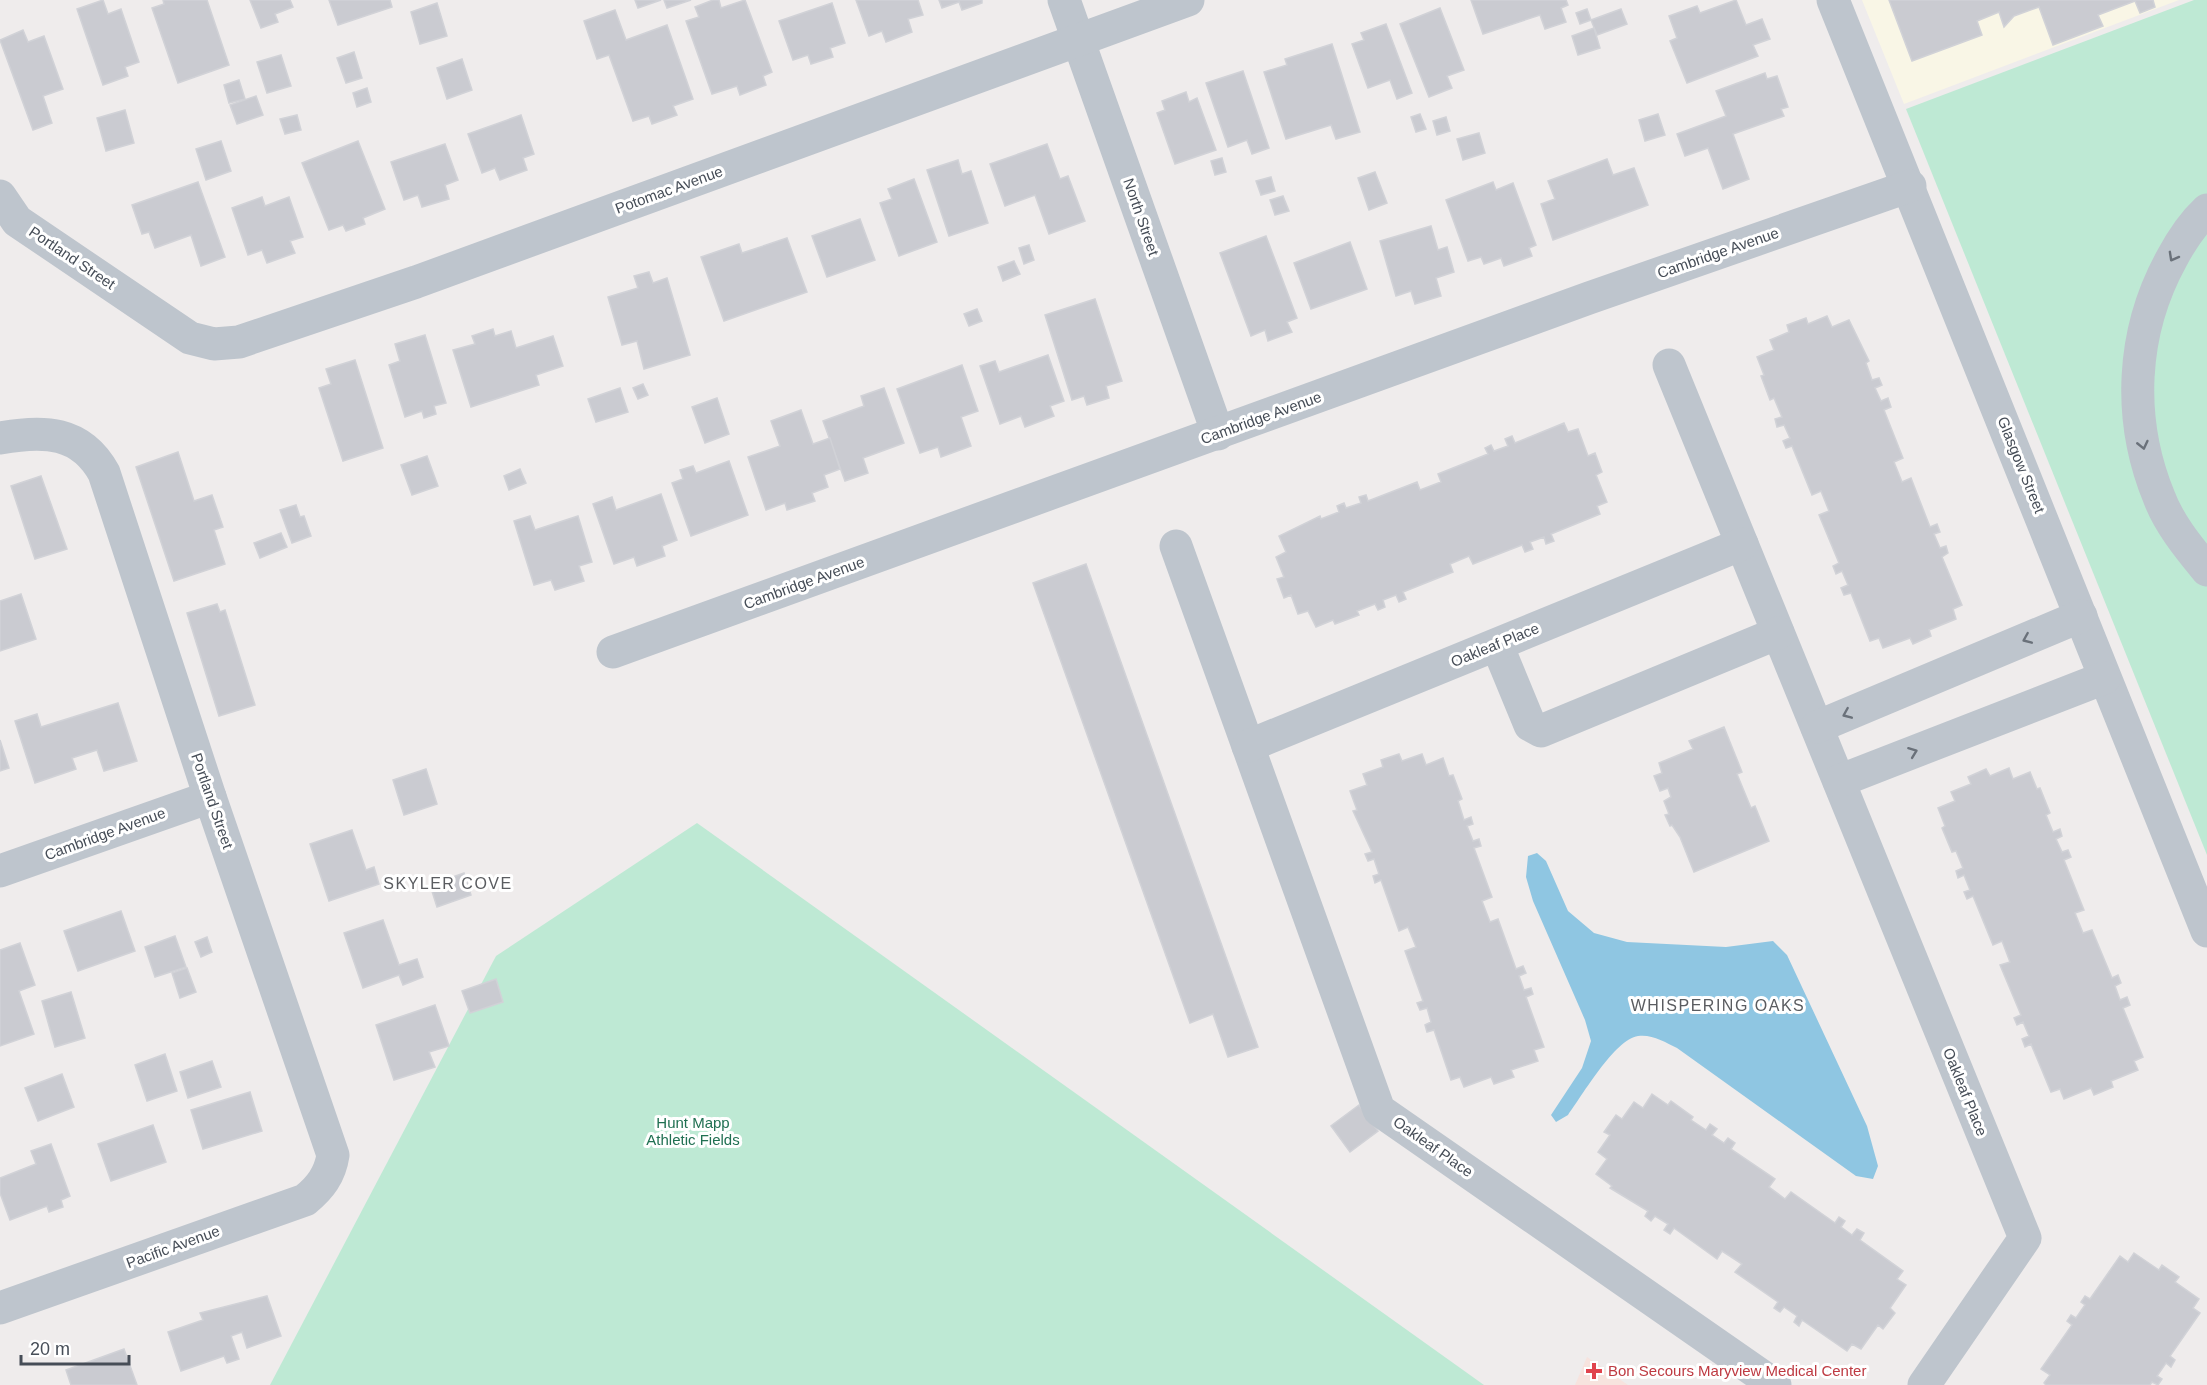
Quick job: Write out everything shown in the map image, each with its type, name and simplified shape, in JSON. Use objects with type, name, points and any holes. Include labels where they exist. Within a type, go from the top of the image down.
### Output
[{"type":"street","name":"North Street","points":[[1064,0],[1218,434]]},
{"type":"street","name":"Potomac Avenue","points":[[152,312],[190,338],[214,344],[239,342],[416,282],[1188,0]]},
{"type":"street","name":"Glasgow Street","points":[[1833,0],[1910,186],[2104,678],[2207,930]]},
{"type":"street","name":"Cambridge Avenue","points":[[613,652],[1589,298],[1910,186]]},
{"type":"street","name":"Portland Street","points":[[0,196],[17,220],[152,312]]},
{"type":"street","points":[[2207,210],[2179,246],[2161,278],[2148,314],[2138,360],[2137,407],[2142,445],[2159,499],[2182,540],[2207,570]]},
{"type":"street","name":"Oakleaf Place","points":[[1669,365],[2025,1238],[1924,1385]]},
{"type":"street","name":"Portland Street","points":[[0,438],[64,438],[95,457],[104,473],[210,797],[329,1137],[333,1155],[331,1168]]},
{"type":"street","name":"Oakleaf Place","points":[[1248,746],[1742,544]]},
{"type":"street","name":"Oakleaf Place","points":[[1176,546],[1379,1110],[1775,1385]]},
{"type":"street","points":[[1816,727],[2080,616]]},
{"type":"street","points":[[1497,645],[1530,725],[1541,731],[1778,633]]},
{"type":"street","points":[[1839,781],[2104,678]]},
{"type":"street","name":"Cambridge Avenue","points":[[0,872],[210,797]]},
{"type":"street","name":"Pacific Avenue","points":[[0,1308],[305,1200],[318,1190],[331,1168]]},
{"type":"shaded area","points":[[1862,0],[2179,0],[1904,104]]},
{"type":"shaded area","name":"Bon Secours Maryview Medical Center","points":[[1587,1357],[1628,1385],[1575,1385]]},
{"type":"green space","points":[[2194,0],[2207,0],[2207,855],[1906,109]]},
{"type":"green space","name":"Hunt Mapp Athletic Fields","points":[[697,823],[1484,1385],[270,1385],[496,956]]},
{"type":"water","points":[[1537,853],[1546,861],[1568,911],[1594,933],[1627,942],[1726,947],[1773,941],[1787,955],[1867,1126],[1878,1166],[1873,1179],[1856,1176],[1677,1048],[1648,1036],[1629,1039],[1619,1047],[1600,1069],[1568,1115],[1556,1122],[1551,1115],[1582,1068],[1591,1041],[1585,1020],[1533,901],[1526,877],[1528,856]]},
{"type":"building","points":[[103,0],[108,14],[121,9],[139,62],[125,67],[128,76],[103,85],[77,9]]},
{"type":"building","points":[[163,0],[207,0],[229,65],[178,83],[152,8],[164,4]]},
{"type":"building","points":[[250,0],[290,0],[293,7],[275,14],[278,22],[261,28]]},
{"type":"building","points":[[329,0],[390,0],[392,7],[338,25]]},
{"type":"building","points":[[635,0],[661,0],[638,8]]},
{"type":"building","points":[[664,0],[691,0],[667,8]]},
{"type":"building","points":[[719,0],[721,8],[745,0],[772,72],[763,76],[766,85],[740,95],[737,86],[712,94],[686,21],[699,17],[695,7]]},
{"type":"building","points":[[856,0],[918,0],[923,15],[908,19],[912,32],[886,42],[882,31],[869,36]]},
{"type":"building","points":[[939,0],[982,0],[982,3],[962,10],[959,2],[942,8]]},
{"type":"building","points":[[1471,0],[1566,0],[1568,5],[1561,8],[1566,22],[1545,29],[1540,15],[1483,34]]},
{"type":"building","points":[[1736,0],[1746,25],[1762,19],[1770,39],[1753,45],[1758,56],[1687,83],[1670,41],[1677,38],[1669,16],[1697,6],[1700,13]]},
{"type":"building","points":[[1889,0],[2153,0],[2155,7],[2140,13],[2135,1],[2098,15],[2103,26],[2053,45],[2039,7],[2014,16],[2004,27],[1999,12],[1977,21],[1982,35],[1912,61]]},
{"type":"building","points":[[437,3],[447,36],[420,44],[411,12]]},
{"type":"building","points":[[832,3],[845,43],[830,48],[833,57],[811,64],[808,55],[793,60],[779,21]]},
{"type":"building","points":[[1440,8],[1464,70],[1447,76],[1452,88],[1429,97],[1400,24]]},
{"type":"building","points":[[1587,9],[1591,20],[1580,24],[1576,13]]},
{"type":"building","points":[[1621,9],[1627,24],[1597,35],[1591,20]]},
{"type":"building","points":[[615,10],[626,40],[667,25],[693,99],[673,106],[677,115],[652,124],[649,116],[633,121],[609,55],[597,59],[584,21]]},
{"type":"building","points":[[1386,24],[1412,93],[1397,99],[1390,80],[1368,88],[1352,44],[1364,40],[1361,33]]},
{"type":"building","points":[[1594,28],[1600,48],[1578,55],[1572,36]]},
{"type":"building","points":[[23,30],[28,42],[44,36],[63,89],[43,96],[52,123],[33,130],[0,40]]},
{"type":"building","points":[[1332,44],[1360,132],[1336,139],[1331,125],[1286,139],[1264,72],[1287,65],[1285,59]]},
{"type":"building","points":[[354,52],[362,78],[346,83],[337,58]]},
{"type":"building","points":[[281,55],[291,86],[267,93],[257,62]]},
{"type":"building","points":[[462,59],[472,90],[447,99],[437,68]]},
{"type":"building","points":[[1243,71],[1269,148],[1252,154],[1247,140],[1228,147],[1206,83]]},
{"type":"building","points":[[1765,73],[1767,79],[1777,76],[1788,107],[1781,109],[1784,116],[1733,134],[1749,179],[1723,189],[1708,148],[1685,156],[1677,134],[1726,116],[1716,91]]},
{"type":"building","points":[[239,80],[245,99],[229,103],[224,85]]},
{"type":"building","points":[[367,88],[371,102],[357,107],[353,93]]},
{"type":"building","points":[[1186,92],[1189,102],[1197,98],[1216,150],[1175,164],[1157,113],[1165,110],[1162,101]]},
{"type":"building","points":[[256,96],[263,115],[237,124],[230,105]]},
{"type":"building","points":[[125,110],[134,143],[106,151],[97,118]]},
{"type":"building","points":[[1420,114],[1426,129],[1416,132],[1411,117]]},
{"type":"building","points":[[1658,114],[1665,135],[1645,141],[1639,120]]},
{"type":"building","points":[[297,115],[301,130],[285,134],[280,119]]},
{"type":"building","points":[[521,115],[534,154],[523,158],[527,170],[500,180],[495,168],[482,173],[468,134]]},
{"type":"building","points":[[1446,117],[1450,131],[1437,135],[1433,121]]},
{"type":"building","points":[[1479,133],[1485,153],[1463,160],[1457,139]]},
{"type":"building","points":[[221,141],[231,171],[206,180],[196,149]]},
{"type":"building","points":[[358,141],[385,209],[363,218],[365,224],[346,231],[343,225],[329,230],[302,163]]},
{"type":"building","points":[[445,144],[458,180],[445,185],[449,199],[422,207],[418,195],[404,200],[391,162]]},
{"type":"building","points":[[1047,144],[1060,179],[1068,176],[1085,221],[1049,234],[1035,195],[1005,206],[990,164]]},
{"type":"building","points":[[1222,158],[1226,172],[1215,175],[1211,161]]},
{"type":"building","points":[[1607,159],[1613,175],[1634,168],[1648,205],[1553,240],[1541,204],[1555,199],[1548,181]]},
{"type":"building","points":[[958,160],[962,174],[971,171],[988,223],[949,236],[927,170]]},
{"type":"building","points":[[1375,172],[1387,203],[1369,210],[1358,178]]},
{"type":"building","points":[[1271,177],[1275,191],[1261,195],[1256,181]]},
{"type":"building","points":[[914,179],[937,242],[899,256],[880,203],[892,199],[888,189]]},
{"type":"building","points":[[198,182],[225,257],[201,266],[191,235],[155,248],[149,232],[142,234],[132,205]]},
{"type":"building","points":[[1493,182],[1496,190],[1513,183],[1536,245],[1529,248],[1532,256],[1504,266],[1501,258],[1484,264],[1481,257],[1468,261],[1446,200]]},
{"type":"building","points":[[1283,196],[1289,211],[1275,215],[1270,200]]},
{"type":"building","points":[[262,197],[265,206],[289,197],[303,237],[290,241],[295,253],[267,263],[262,250],[248,255],[232,208]]},
{"type":"building","points":[[860,219],[875,260],[827,277],[812,236]]},
{"type":"building","points":[[1431,226],[1438,250],[1447,247],[1454,272],[1436,278],[1441,296],[1415,304],[1411,291],[1396,296],[1380,241]]},
{"type":"building","points":[[1266,236],[1297,318],[1287,322],[1292,332],[1268,341],[1265,330],[1251,336],[1220,253]]},
{"type":"building","points":[[787,238],[807,292],[724,321],[701,257],[739,244],[742,253]]},
{"type":"building","points":[[1350,242],[1367,289],[1311,309],[1294,263]]},
{"type":"building","points":[[1029,245],[1034,260],[1024,264],[1019,248]]},
{"type":"building","points":[[1014,261],[1020,274],[1003,281],[998,267]]},
{"type":"building","points":[[649,272],[653,283],[667,278],[690,355],[644,369],[637,341],[622,345],[608,297],[638,288],[634,276]]},
{"type":"building","points":[[1095,299],[1122,381],[1106,386],[1109,398],[1087,405],[1084,396],[1072,400],[1045,315]]},
{"type":"building","points":[[977,309],[982,321],[969,326],[964,314]]},
{"type":"building","points":[[1827,316],[1832,327],[1849,320],[1869,361],[1866,363],[1872,380],[1879,378],[1882,385],[1875,388],[1881,401],[1888,398],[1891,407],[1884,410],[1903,458],[1894,462],[1902,482],[1911,478],[1930,527],[1937,524],[1940,532],[1934,534],[1940,548],[1946,546],[1948,553],[1942,557],[1962,605],[1953,609],[1956,619],[1929,630],[1931,636],[1913,644],[1910,638],[1883,648],[1879,638],[1870,641],[1851,593],[1844,595],[1841,588],[1848,585],[1842,571],[1836,574],[1833,566],[1839,563],[1819,515],[1829,511],[1821,491],[1812,495],[1792,446],[1786,448],[1783,441],[1790,438],[1784,425],[1777,427],[1775,419],[1782,417],[1774,398],[1770,400],[1761,376],[1764,375],[1757,357],[1774,350],[1770,340],[1789,332],[1787,325],[1806,318],[1808,324]]},
{"type":"building","points":[[493,329],[495,336],[511,331],[516,348],[553,336],[563,366],[536,375],[539,385],[471,407],[453,350],[475,344],[472,336]]},
{"type":"building","points":[[425,335],[446,403],[434,406],[436,414],[424,418],[422,411],[405,417],[389,365],[400,361],[395,344]]},
{"type":"building","points":[[1048,355],[1064,401],[1050,406],[1054,416],[1025,427],[1021,416],[1000,424],[980,366],[995,361],[999,372]]},
{"type":"building","points":[[355,360],[383,448],[343,461],[319,388],[331,384],[326,369]]},
{"type":"building","points":[[962,365],[978,411],[961,417],[971,446],[941,457],[938,447],[920,453],[897,389]]},
{"type":"building","points":[[643,384],[648,395],[638,399],[633,388]]},
{"type":"building","points":[[620,388],[628,412],[596,422],[588,399]]},
{"type":"building","points":[[884,388],[904,443],[863,458],[868,473],[845,481],[823,421],[864,406],[861,396]]},
{"type":"building","points":[[717,398],[729,434],[705,443],[692,407]]},
{"type":"building","points":[[801,410],[813,444],[830,438],[840,469],[824,475],[828,487],[812,493],[815,501],[787,510],[785,503],[766,510],[748,457],[780,446],[771,421]]},
{"type":"building","points":[[1564,423],[1568,432],[1578,429],[1588,456],[1595,453],[1602,472],[1596,475],[1607,502],[1597,506],[1600,514],[1551,534],[1554,541],[1546,544],[1544,537],[1530,542],[1533,549],[1525,552],[1522,545],[1473,564],[1469,556],[1450,564],[1453,572],[1403,592],[1406,599],[1399,602],[1396,595],[1383,600],[1385,607],[1378,610],[1375,604],[1357,611],[1359,615],[1335,624],[1333,620],[1316,627],[1308,611],[1298,614],[1291,595],[1284,598],[1277,579],[1284,577],[1276,557],[1286,552],[1279,536],[1320,516],[1321,519],[1339,512],[1337,506],[1344,503],[1346,508],[1361,503],[1359,497],[1366,495],[1368,501],[1417,482],[1420,490],[1441,482],[1438,474],[1488,454],[1485,448],[1491,445],[1494,451],[1508,446],[1505,439],[1512,436],[1515,443]]},
{"type":"building","points":[[178,452],[194,501],[212,495],[223,527],[214,530],[225,564],[174,581],[136,467]]},
{"type":"building","points":[[427,456],[438,486],[412,495],[401,465]]},
{"type":"building","points":[[729,461],[748,515],[691,536],[672,483],[683,479],[680,470],[693,466],[696,473]]},
{"type":"building","points":[[520,469],[526,483],[509,490],[504,476]]},
{"type":"building","points":[[41,476],[67,549],[35,559],[11,486]]},
{"type":"building","points":[[661,494],[677,540],[662,546],[665,556],[637,566],[634,557],[614,564],[593,504],[612,497],[616,510]]},
{"type":"building","points":[[296,505],[300,517],[304,516],[311,536],[292,543],[280,510]]},
{"type":"building","points":[[530,516],[535,530],[578,516],[592,562],[579,566],[584,581],[555,590],[551,580],[534,585],[514,521]]},
{"type":"building","points":[[281,533],[287,547],[260,558],[254,543]]},
{"type":"building","points":[[1086,564],[1258,1047],[1228,1057],[1213,1014],[1190,1023],[1033,583]]},
{"type":"building","points":[[21,594],[36,639],[0,651],[0,601]]},
{"type":"building","points":[[217,604],[220,612],[225,610],[255,705],[219,716],[187,613]]},
{"type":"building","points":[[118,703],[137,761],[104,771],[97,750],[72,758],[76,769],[35,783],[15,721],[37,714],[41,727]]},
{"type":"building","points":[[1724,727],[1742,772],[1737,774],[1751,808],[1755,806],[1769,841],[1694,872],[1680,837],[1672,825],[1670,826],[1665,815],[1669,814],[1664,801],[1671,797],[1668,788],[1660,791],[1654,776],[1662,773],[1659,763],[1693,749],[1689,741]]},
{"type":"building","points":[[0,740],[9,768],[0,771]]},
{"type":"building","points":[[1399,754],[1402,761],[1422,754],[1426,765],[1443,758],[1449,776],[1453,775],[1462,799],[1458,801],[1464,820],[1471,817],[1473,824],[1467,826],[1473,841],[1479,839],[1481,846],[1474,848],[1492,897],[1482,901],[1490,922],[1498,919],[1516,969],[1523,966],[1526,973],[1519,976],[1524,990],[1531,988],[1533,994],[1526,997],[1544,1047],[1534,1050],[1538,1061],[1511,1070],[1514,1077],[1494,1084],[1491,1077],[1464,1087],[1460,1077],[1451,1080],[1434,1030],[1427,1032],[1425,1025],[1431,1022],[1427,1008],[1420,1010],[1417,1003],[1423,1001],[1405,951],[1416,947],[1408,927],[1399,931],[1381,880],[1375,883],[1373,876],[1379,874],[1374,859],[1368,861],[1365,854],[1372,852],[1353,811],[1357,810],[1350,791],[1367,785],[1363,774],[1383,767],[1381,760]]},
{"type":"building","points":[[2009,768],[2013,779],[2030,772],[2037,789],[2040,788],[2050,813],[2046,815],[2053,832],[2060,829],[2062,836],[2056,839],[2062,852],[2068,850],[2071,857],[2064,860],[2084,910],[2075,913],[2083,933],[2092,930],[2112,978],[2118,975],[2121,983],[2115,986],[2120,1000],[2127,997],[2130,1005],[2123,1008],[2143,1057],[2134,1061],[2138,1070],[2111,1081],[2113,1087],[2094,1095],[2091,1088],[2064,1099],[2060,1089],[2051,1092],[2031,1044],[2025,1047],[2022,1039],[2029,1036],[2023,1022],[2017,1025],[2014,1018],[2021,1015],[2000,965],[2010,962],[2002,941],[1993,945],[1973,896],[1967,899],[1964,892],[1970,890],[1964,875],[1958,878],[1956,871],[1963,868],[1956,851],[1952,852],[1942,828],[1945,826],[1938,808],[1955,801],[1951,792],[1971,784],[1968,777],[1986,769],[1990,776]]},
{"type":"building","points":[[426,769],[437,804],[404,815],[393,780]]},
{"type":"building","points":[[352,830],[366,870],[374,867],[379,884],[329,901],[310,844]]},
{"type":"building","points":[[464,873],[471,895],[437,907],[430,885]]},
{"type":"building","points":[[121,911],[135,951],[78,971],[64,931]]},
{"type":"building","points":[[383,920],[399,965],[417,959],[423,977],[403,985],[399,975],[363,988],[344,933]]},
{"type":"building","points":[[175,936],[186,967],[155,977],[145,947]]},
{"type":"building","points":[[207,937],[212,952],[201,957],[195,942]]},
{"type":"building","points":[[20,943],[35,985],[19,991],[34,1034],[0,1046],[0,950]]},
{"type":"building","points":[[187,968],[196,992],[180,998],[172,973]]},
{"type":"building","points":[[496,979],[503,1002],[470,1013],[462,991]]},
{"type":"building","points":[[71,992],[85,1038],[55,1047],[42,1001]]},
{"type":"building","points":[[435,1005],[449,1046],[429,1052],[435,1067],[394,1080],[376,1025]]},
{"type":"building","points":[[165,1054],[177,1091],[147,1101],[135,1065]]},
{"type":"building","points":[[212,1061],[221,1087],[188,1098],[180,1072]]},
{"type":"building","points":[[62,1074],[74,1107],[38,1121],[25,1088]]},
{"type":"building","points":[[250,1092],[262,1131],[203,1149],[191,1110]]},
{"type":"building","points":[[1652,1094],[1668,1105],[1671,1101],[1693,1117],[1691,1120],[1706,1130],[1710,1124],[1717,1129],[1712,1135],[1724,1143],[1728,1138],[1735,1143],[1731,1149],[1775,1179],[1769,1187],[1785,1199],[1791,1192],[1835,1223],[1839,1217],[1845,1221],[1841,1227],[1852,1235],[1857,1229],[1864,1233],[1860,1240],[1903,1271],[1897,1279],[1906,1285],[1890,1308],[1895,1313],[1883,1329],[1878,1325],[1861,1349],[1852,1344],[1847,1351],[1802,1320],[1799,1326],[1794,1322],[1797,1316],[1784,1307],[1780,1312],[1774,1308],[1778,1302],[1735,1272],[1742,1264],[1722,1251],[1717,1259],[1674,1228],[1670,1234],[1664,1230],[1668,1224],[1655,1216],[1651,1221],[1645,1216],[1648,1211],[1610,1188],[1612,1186],[1596,1174],[1607,1159],[1598,1152],[1610,1135],[1604,1132],[1616,1115],[1622,1119],[1634,1102],[1643,1108]]},
{"type":"building","points":[[1359,1105],[1378,1131],[1350,1152],[1331,1126]]},
{"type":"building","points":[[153,1125],[166,1162],[111,1181],[98,1144]]},
{"type":"building","points":[[51,1144],[70,1196],[61,1200],[63,1207],[49,1212],[47,1206],[10,1220],[0,1193],[0,1178],[36,1164],[31,1151]]},
{"type":"building","points":[[2134,1253],[2159,1270],[2162,1265],[2179,1277],[2175,1282],[2199,1299],[2193,1308],[2200,1313],[2170,1356],[2175,1360],[2171,1367],[2166,1363],[2157,1376],[2162,1379],[2158,1385],[2152,1382],[2150,1385],[2046,1385],[2044,1383],[2050,1375],[2041,1369],[2072,1325],[2067,1321],[2071,1315],[2076,1318],[2085,1305],[2081,1302],[2085,1296],[2090,1299],[2120,1256],[2128,1262]]},
{"type":"building","points":[[267,1296],[281,1336],[247,1348],[242,1332],[231,1336],[239,1359],[227,1363],[224,1356],[181,1371],[168,1332],[203,1320],[200,1313]]},
{"type":"building","points":[[124,1349],[137,1385],[71,1385],[66,1370]]},
{"type":"place","name":"Bon Secours Maryview Medical Center","points":[[1594,1371]]},
{"type":"district","name":"SKYLER COVE","points":[[448,883]]},
{"type":"district","name":"WHISPERING OAKS","points":[[1718,1005]]}]
